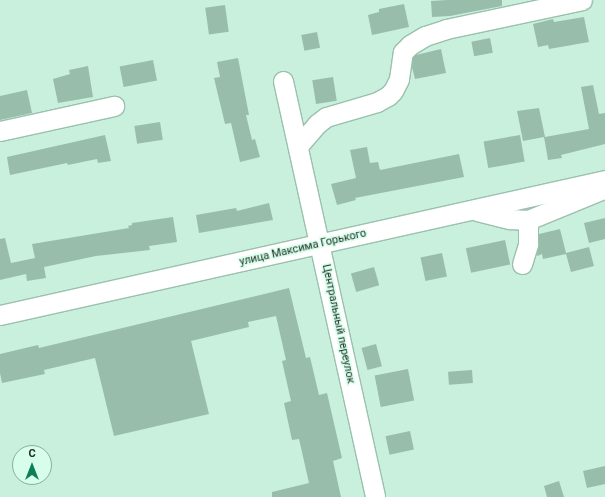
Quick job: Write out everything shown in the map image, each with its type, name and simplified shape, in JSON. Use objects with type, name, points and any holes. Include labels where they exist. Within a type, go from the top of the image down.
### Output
[{"type":"street","points":[[298,146],[317,124],[326,117],[377,102],[388,96],[392,92],[398,79],[404,52],[410,45],[425,36],[446,29],[582,0]]},
{"type":"street","name":"Центральный переулок","points":[[284,81],[375,497]]},
{"type":"street","points":[[0,131],[114,106]]},
{"type":"street","name":"улица Максима Горького","points":[[0,316],[605,180]]},
{"type":"street","points":[[471,210],[510,219],[528,220],[605,189]]},
{"type":"street","points":[[522,264],[528,244],[528,220]]},
{"type":"building","points":[[502,0],[502,6],[450,16],[432,17],[431,1]]},
{"type":"building","points":[[404,4],[409,27],[372,35],[368,15],[379,12],[379,9]]},
{"type":"building","points":[[225,5],[229,32],[209,35],[205,8]]},
{"type":"building","points":[[584,17],[589,42],[549,49],[548,45],[538,47],[533,24],[553,19],[554,22]]},
{"type":"building","points":[[317,32],[320,48],[304,51],[301,35]]},
{"type":"building","points":[[490,38],[493,53],[474,56],[471,42]]},
{"type":"building","points":[[441,49],[446,73],[415,79],[412,67],[413,57]]},
{"type":"building","points":[[238,58],[249,115],[246,115],[252,140],[255,139],[260,157],[240,162],[231,123],[225,124],[214,78],[220,77],[217,62]]},
{"type":"building","points":[[153,60],[157,81],[124,87],[120,66]]},
{"type":"building","points":[[88,66],[93,97],[58,103],[53,79],[70,74],[69,70]]},
{"type":"building","points":[[333,77],[337,101],[316,104],[312,80]]},
{"type":"building","points":[[593,85],[599,114],[605,113],[605,144],[561,155],[562,158],[548,160],[544,137],[523,141],[517,111],[539,108],[545,137],[589,129],[581,87]]},
{"type":"building","points":[[27,90],[32,113],[0,120],[0,96]]},
{"type":"building","points":[[160,122],[163,140],[137,144],[134,126]]},
{"type":"building","points":[[105,135],[111,161],[98,163],[97,159],[68,165],[67,163],[10,175],[7,157]]},
{"type":"building","points":[[520,135],[525,162],[488,168],[484,141]]},
{"type":"building","points":[[367,147],[370,163],[378,162],[380,170],[459,154],[464,177],[355,198],[356,200],[337,205],[331,184],[356,178],[350,150]]},
{"type":"building","points":[[269,203],[273,220],[199,233],[196,215],[236,208],[237,211]]},
{"type":"building","points":[[173,217],[177,242],[149,246],[150,250],[96,256],[44,267],[46,278],[27,281],[26,274],[0,280],[0,239],[5,238],[11,263],[35,258],[32,244],[129,228],[128,226],[132,225],[132,223]]},
{"type":"building","points":[[605,218],[605,239],[589,243],[584,223]]},
{"type":"building","points":[[560,229],[566,253],[589,247],[594,266],[571,272],[566,254],[543,259],[542,254],[537,256],[539,234]]},
{"type":"building","points":[[505,240],[510,264],[471,273],[466,248]]},
{"type":"building","points":[[442,253],[447,276],[425,281],[420,258]]},
{"type":"building","points":[[374,267],[379,285],[356,292],[351,274]]},
{"type":"building","points":[[289,288],[306,358],[310,357],[319,395],[327,393],[342,458],[333,461],[341,497],[272,497],[272,492],[309,483],[299,439],[292,440],[284,403],[291,401],[282,361],[286,360],[276,316],[248,322],[249,327],[191,341],[209,414],[114,436],[95,358],[44,370],[45,374],[2,383],[0,373],[0,354],[38,345],[39,348]]},
{"type":"building","points":[[376,344],[382,366],[367,370],[362,348]]},
{"type":"building","points":[[408,369],[414,400],[381,407],[375,375]]},
{"type":"building","points":[[472,370],[473,383],[449,385],[448,372]]},
{"type":"building","points":[[410,431],[414,450],[389,455],[386,436]]},
{"type":"building","points":[[605,466],[605,484],[587,488],[583,471]]},
{"type":"building","points":[[559,481],[564,497],[547,497],[544,486]]}]
